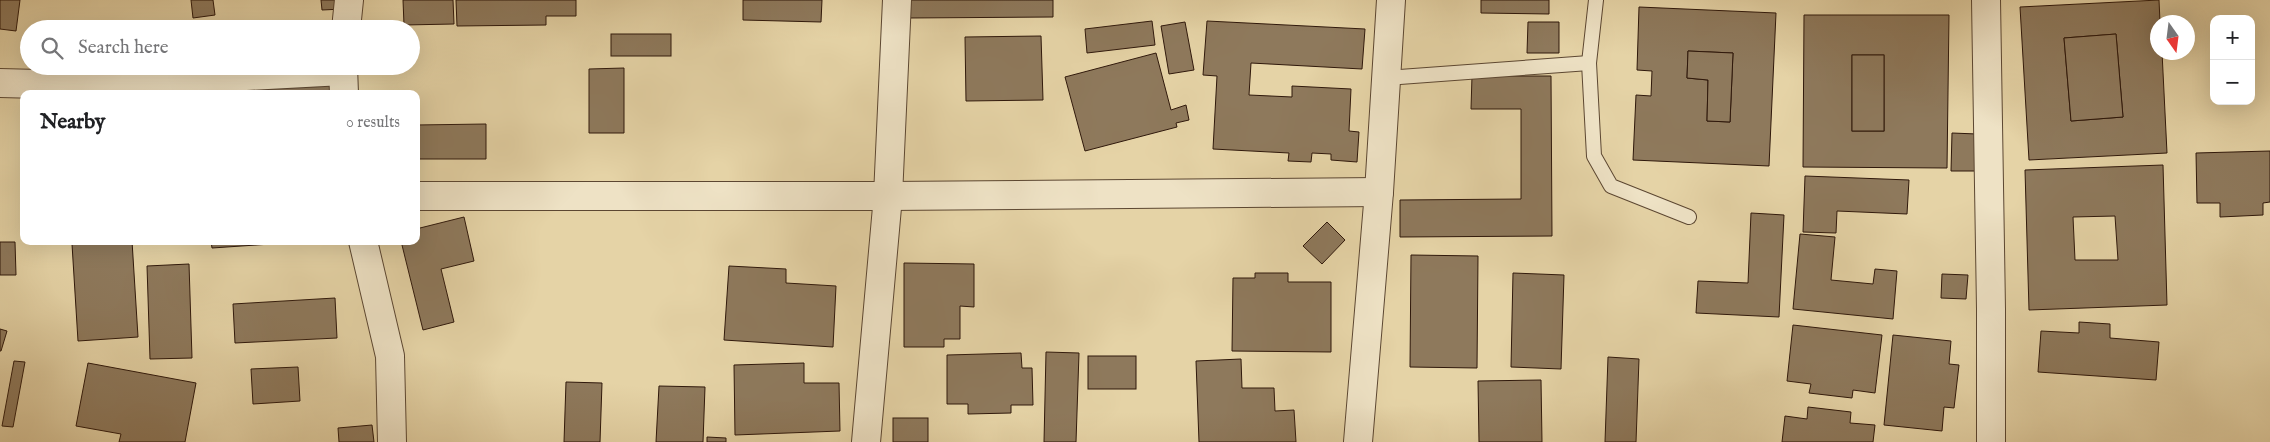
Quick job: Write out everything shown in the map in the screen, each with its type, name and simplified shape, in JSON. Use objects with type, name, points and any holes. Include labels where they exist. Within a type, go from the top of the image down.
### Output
[{"type":"street","points":[[347,20],[349,0]]},
{"type":"street","points":[[866,442],[888,196],[896,0]]},
{"type":"street","points":[[1358,442],[1380,192],[1391,0]]},
{"type":"street","points":[[1986,0],[1991,300],[1991,442]]},
{"type":"street","points":[[0,83],[77,85],[343,77]]},
{"type":"street","points":[[420,196],[888,196],[1380,192]]},
{"type":"street","points":[[364,245],[390,356],[392,442]]},
{"type":"lane","points":[[1596,0],[1589,62],[1594,156],[1610,186],[1689,216]]},
{"type":"lane","points":[[1386,78],[1589,62]]},
{"type":"building","points":[[0,0],[20,0],[16,31],[0,29]]},
{"type":"building","points":[[191,0],[213,0],[215,15],[193,18]]},
{"type":"building","points":[[321,0],[342,0],[343,9],[322,10]]},
{"type":"building","points":[[403,0],[453,0],[454,24],[420,25],[420,20],[404,20]]},
{"type":"building","points":[[456,0],[576,0],[576,16],[546,16],[546,25],[457,26]]},
{"type":"building","points":[[743,0],[822,0],[821,22],[743,20]]},
{"type":"building","points":[[908,0],[1053,0],[1053,17],[908,18]]},
{"type":"building","points":[[1481,0],[1549,0],[1549,14],[1481,13]]},
{"type":"building","points":[[2159,0],[2160,15],[2150,15],[2150,60],[2162,60],[2167,153],[2029,160],[2020,7]],"holes":[[[2116,34],[2123,117],[2071,121],[2064,38]]]},
{"type":"building","points":[[1639,7],[1776,13],[1769,166],[1633,160],[1636,95],[1651,96],[1652,71],[1637,70]],"holes":[[[1688,51],[1733,53],[1730,122],[1707,121],[1708,80],[1687,78]]]},
{"type":"building","points":[[1804,15],[1949,15],[1947,168],[1803,167]],"holes":[[[1852,55],[1884,55],[1884,131],[1852,131]]]},
{"type":"building","points":[[1152,21],[1155,45],[1087,53],[1085,29]]},
{"type":"building","points":[[1207,21],[1365,29],[1362,69],[1251,63],[1249,95],[1292,97],[1292,86],[1351,89],[1349,131],[1359,132],[1357,162],[1331,160],[1331,154],[1312,153],[1311,162],[1288,161],[1289,153],[1213,149],[1217,76],[1203,75]]},
{"type":"building","points":[[1185,22],[1194,70],[1169,74],[1161,26]]},
{"type":"building","points":[[1528,22],[1559,22],[1559,53],[1527,53]]},
{"type":"building","points":[[611,34],[671,34],[671,56],[611,56]]},
{"type":"building","points":[[2116,34],[2123,117],[2071,121],[2064,38]]},
{"type":"building","points":[[1041,36],[1043,100],[966,101],[965,37]]},
{"type":"building","points":[[1688,51],[1733,53],[1730,122],[1707,121],[1708,80],[1687,78]]},
{"type":"building","points":[[1156,53],[1171,110],[1186,105],[1189,120],[1176,123],[1177,127],[1085,151],[1065,77]]},
{"type":"building","points":[[1852,55],[1884,55],[1884,131],[1852,131]]},
{"type":"building","points":[[624,68],[624,133],[589,133],[589,69]]},
{"type":"building","points":[[1472,76],[1551,76],[1552,236],[1400,237],[1400,200],[1521,199],[1521,109],[1471,109]]},
{"type":"building","points":[[332,81],[333,90],[200,90],[199,84]]},
{"type":"building","points":[[486,124],[486,159],[420,159],[420,125]]},
{"type":"building","points":[[1952,133],[1977,134],[1976,171],[1951,171]]},
{"type":"building","points":[[2270,151],[2270,202],[2263,203],[2263,215],[2220,217],[2220,203],[2197,203],[2196,153]]},
{"type":"building","points":[[2163,165],[2167,305],[2029,310],[2025,170]],"holes":[[[2115,216],[2118,260],[2075,260],[2073,217]]]},
{"type":"building","points":[[1805,176],[1909,180],[1907,214],[1837,211],[1836,233],[1803,232]]},
{"type":"building","points":[[1751,213],[1784,215],[1779,317],[1696,313],[1698,281],[1748,283]]},
{"type":"building","points":[[464,217],[474,261],[441,269],[454,322],[423,330],[402,245],[420,245],[420,228]]},
{"type":"building","points":[[1327,222],[1345,240],[1322,264],[1303,246]]},
{"type":"building","points":[[1800,234],[1835,237],[1831,280],[1873,284],[1875,269],[1897,271],[1893,319],[1793,309]]},
{"type":"building","points":[[0,242],[15,242],[16,275],[0,275]]},
{"type":"building","points":[[72,245],[132,245],[138,337],[78,341]]},
{"type":"building","points":[[212,245],[256,245],[212,248]]},
{"type":"building","points":[[1411,255],[1478,256],[1477,368],[1410,367]]},
{"type":"building","points":[[904,263],[974,264],[974,307],[960,306],[960,339],[944,339],[944,347],[904,347]]},
{"type":"building","points":[[189,264],[192,358],[150,359],[147,266]]},
{"type":"building","points":[[729,266],[786,269],[786,283],[836,286],[833,347],[724,340]]},
{"type":"building","points":[[1255,273],[1288,273],[1288,282],[1331,282],[1331,352],[1232,351],[1233,278],[1255,278]]},
{"type":"building","points":[[1513,273],[1564,275],[1561,369],[1511,367]]},
{"type":"building","points":[[1942,274],[1968,275],[1966,299],[1941,298]]},
{"type":"building","points":[[335,298],[337,338],[235,343],[233,304]]},
{"type":"building","points":[[2079,322],[2110,324],[2110,338],[2159,342],[2156,380],[2038,372],[2041,331],[2079,333]]},
{"type":"building","points":[[1793,325],[1882,335],[1875,393],[1853,390],[1852,398],[1809,393],[1811,384],[1787,381]]},
{"type":"building","points":[[0,329],[7,331],[1,351],[0,351]]},
{"type":"building","points":[[1893,335],[1951,341],[1949,364],[1959,365],[1954,408],[1944,407],[1942,431],[1884,425]]},
{"type":"building","points":[[1046,352],[1079,353],[1076,442],[1044,442]]},
{"type":"building","points":[[1021,353],[1022,368],[1032,368],[1033,405],[1011,405],[1011,413],[968,414],[968,404],[947,404],[947,355]]},
{"type":"building","points":[[1088,356],[1136,356],[1136,389],[1088,389]]},
{"type":"building","points":[[1608,357],[1639,359],[1636,442],[1605,442]]},
{"type":"building","points":[[1241,359],[1242,388],[1274,388],[1275,411],[1294,410],[1296,442],[1199,442],[1196,361]]},
{"type":"building","points":[[14,361],[25,362],[13,427],[2,426]]},
{"type":"building","points":[[88,363],[196,383],[185,442],[119,442],[121,434],[76,426]]},
{"type":"building","points":[[804,363],[804,383],[839,383],[840,431],[735,435],[734,365]]},
{"type":"building","points":[[298,367],[300,401],[253,404],[251,369]]},
{"type":"building","points":[[1541,380],[1542,442],[1479,442],[1478,381]]},
{"type":"building","points":[[566,382],[602,383],[600,442],[564,442]]},
{"type":"building","points":[[659,386],[705,387],[703,442],[656,442]]},
{"type":"building","points":[[1808,407],[1851,412],[1850,423],[1875,425],[1873,442],[1782,442],[1785,416],[1807,419]]},
{"type":"building","points":[[893,418],[928,418],[928,442],[893,442]]},
{"type":"building","points":[[372,425],[374,442],[339,442],[338,428]]},
{"type":"building","points":[[707,437],[726,438],[726,442],[707,442]]}]
